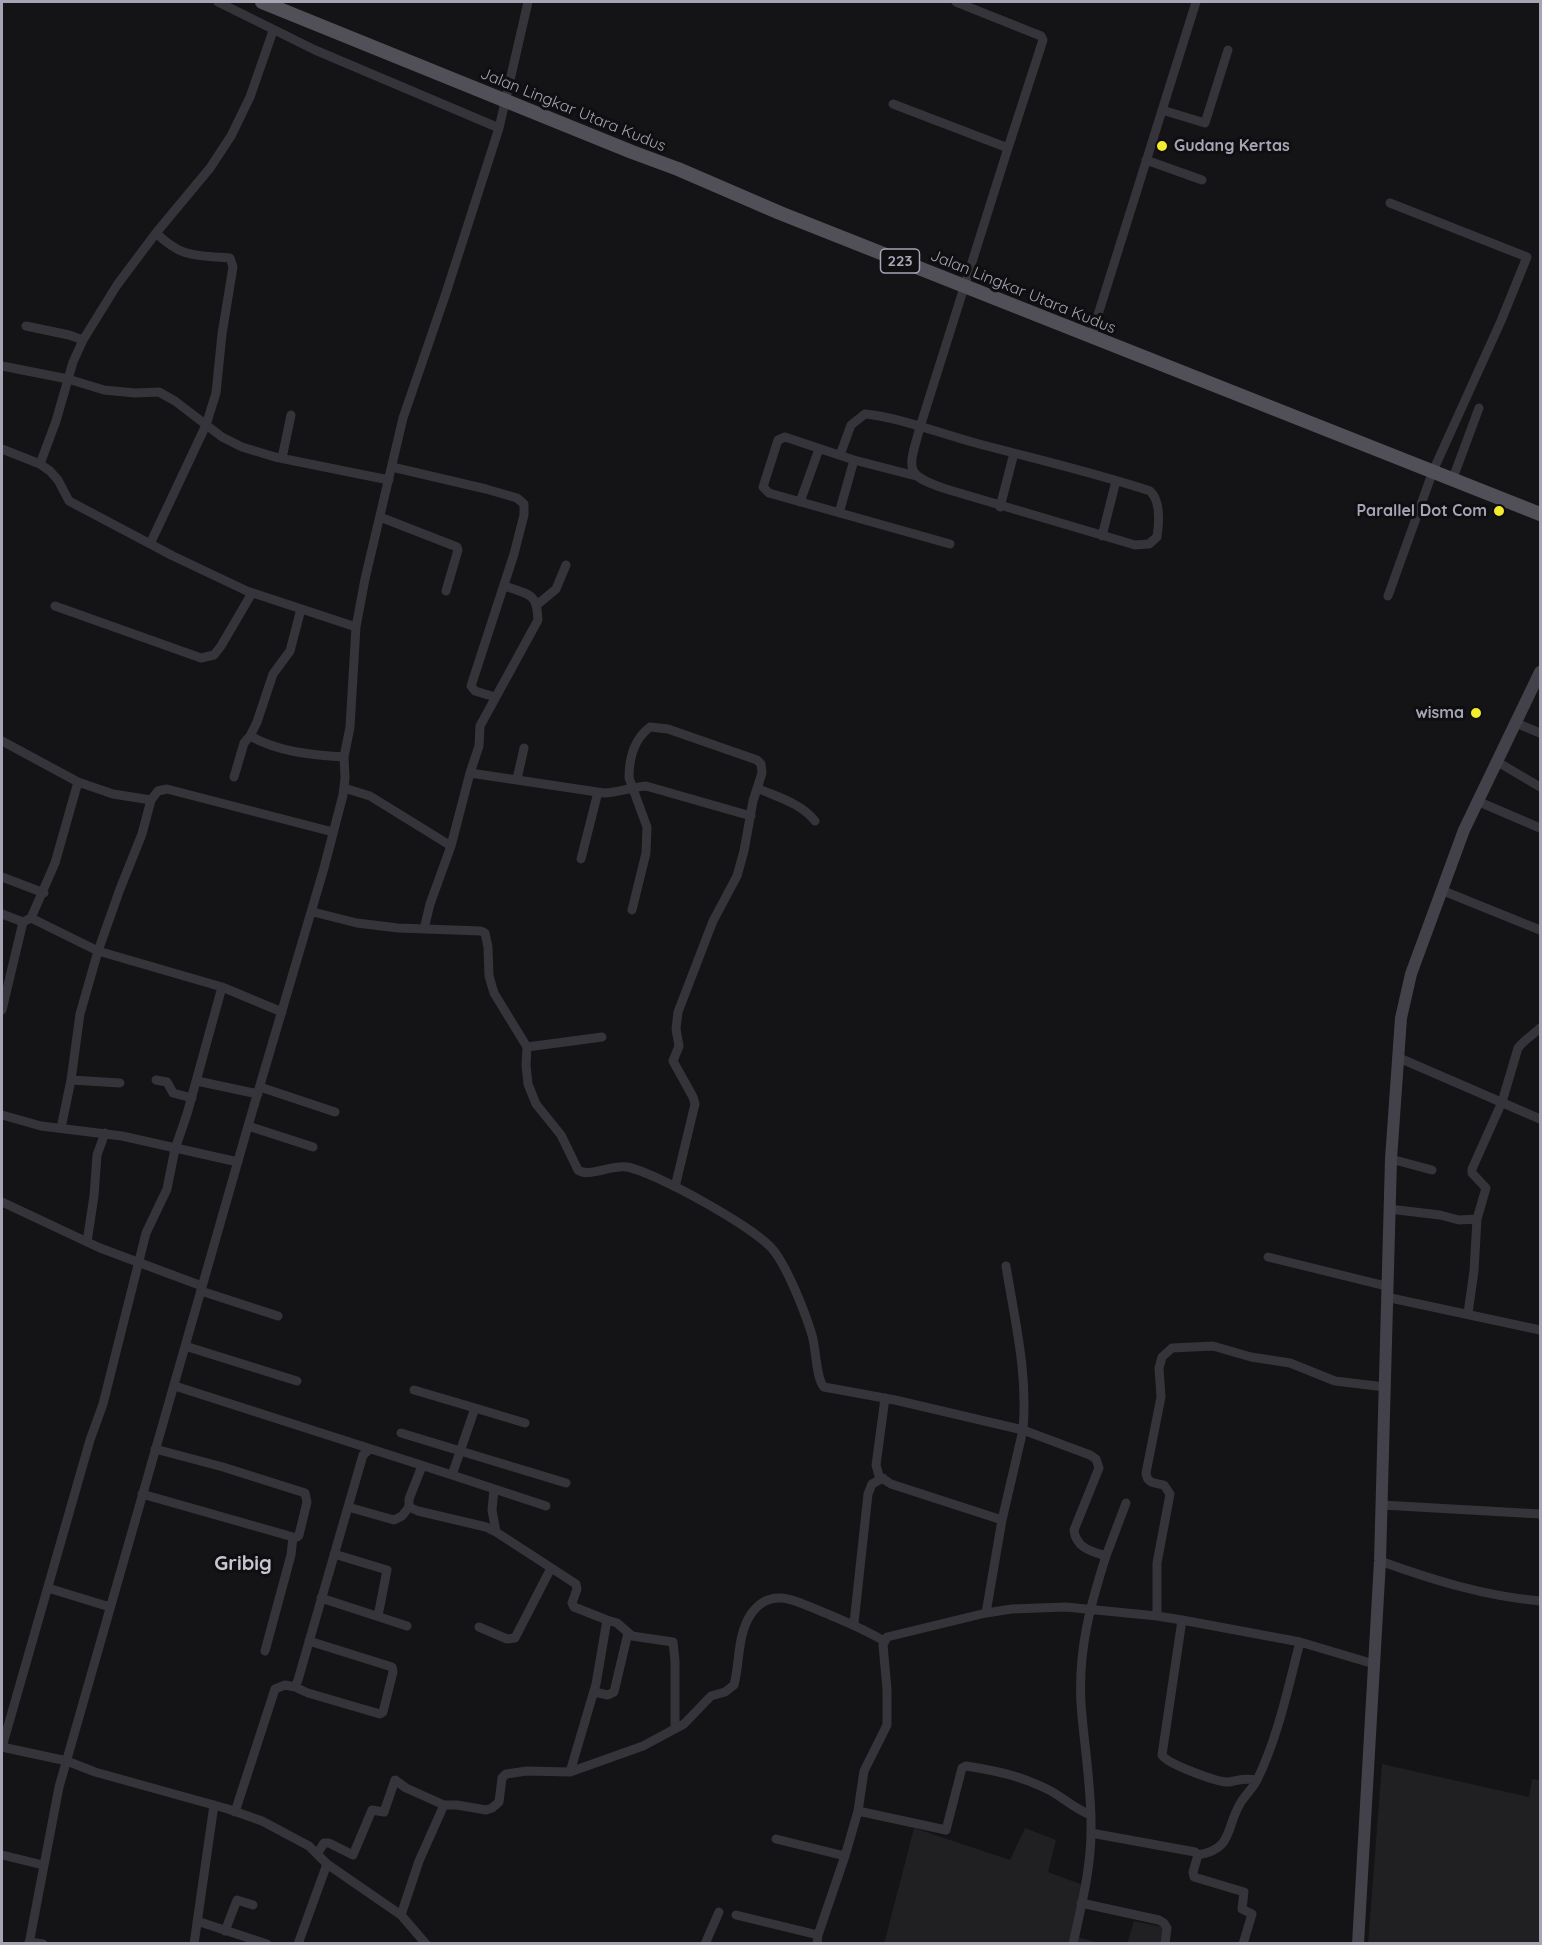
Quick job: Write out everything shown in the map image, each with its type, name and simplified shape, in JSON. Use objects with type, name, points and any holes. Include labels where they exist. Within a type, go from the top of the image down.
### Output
[{"type":"main road","name":"Jalan Lingkar Utara Kudus","points":[[262,2],[678,169],[780,213],[1540,514]]},
{"type":"main road","points":[[1358,1944],[1380,1561],[1389,1209],[1401,1018],[1411,974],[1476,801],[1540,672]]},
{"type":"street","points":[[218,2],[273,31],[499,128]]},
{"type":"street","points":[[43,1944],[29,1943],[56,1802],[142,1494],[312,912],[333,832],[344,788],[344,757],[350,727],[356,627],[364,579],[403,418],[499,128],[528,2]]},
{"type":"street","points":[[916,476],[912,471],[911,462],[920,427],[1043,40],[1041,36],[956,2]]},
{"type":"street","points":[[1091,337],[1196,2]]},
{"type":"street","points":[[40,464],[83,340],[117,285],[156,233],[210,168],[231,136],[250,97],[273,31]]},
{"type":"street","points":[[1161,110],[1205,123],[1228,50]]},
{"type":"street","points":[[893,104],[940,120],[1008,148]]},
{"type":"street","points":[[1146,160],[1202,180]]},
{"type":"street","points":[[1388,596],[1432,471],[1501,321],[1527,257],[1390,202]]},
{"type":"street","points":[[150,543],[206,425],[216,393],[232,261],[230,258],[192,255],[170,247],[156,233]]},
{"type":"street","points":[[26,326],[83,340]]},
{"type":"street","points":[[2,366],[68,379],[104,390],[135,393],[159,392],[165,394],[222,437],[242,447],[282,458],[389,480]]},
{"type":"street","points":[[1453,478],[1479,408]]},
{"type":"street","points":[[840,455],[851,425],[865,414],[1150,491],[1157,505],[1157,537],[1151,543],[1142,546],[1000,507],[929,483],[916,476],[854,460],[785,437],[778,440],[763,484],[764,490],[950,544]]},
{"type":"street","points":[[282,458],[291,415]]},
{"type":"street","points":[[2,449],[40,464],[58,480],[69,501],[150,543],[252,593],[356,627]]},
{"type":"street","points":[[800,502],[819,449]]},
{"type":"street","points":[[1000,507],[1014,453]]},
{"type":"street","points":[[839,513],[854,460]]},
{"type":"street","points":[[392,467],[486,489],[517,498],[524,504],[524,515],[505,586],[471,687],[475,691],[495,697]]},
{"type":"street","points":[[1102,536],[1116,481]]},
{"type":"street","points":[[380,517],[457,547],[446,591]]},
{"type":"street","points":[[505,586],[533,599],[556,589],[566,565]]},
{"type":"street","points":[[55,606],[201,658],[214,655],[252,593]]},
{"type":"street","points":[[424,929],[480,746],[480,726],[538,620],[533,599]]},
{"type":"street","points":[[234,777],[244,743],[257,722],[273,674],[290,651],[302,609]]},
{"type":"street","points":[[1516,723],[1540,733]]},
{"type":"street","points":[[632,910],[646,853],[647,827],[629,778],[631,758],[642,733],[654,726],[668,729],[757,760],[762,767],[737,876],[713,921],[678,1012],[676,1029],[679,1046],[673,1061],[695,1104],[675,1187]]},
{"type":"street","points":[[250,736],[284,749],[314,755],[344,757]]},
{"type":"street","points":[[2,741],[78,782],[113,794],[151,800]]},
{"type":"street","points":[[517,779],[524,748]]},
{"type":"street","points":[[1496,761],[1540,787]]},
{"type":"street","points":[[470,773],[598,792],[616,793],[633,787],[646,786],[751,816]]},
{"type":"street","points":[[2,1010],[27,920],[44,893],[56,863],[78,782]]},
{"type":"street","points":[[344,788],[370,796],[451,846]]},
{"type":"street","points":[[757,788],[802,808],[814,821]]},
{"type":"street","points":[[61,1128],[71,1080],[80,1014],[98,951],[142,834],[151,800],[158,791],[167,789],[333,832]]},
{"type":"street","points":[[581,860],[598,792]]},
{"type":"street","points":[[1476,801],[1540,828]]},
{"type":"street","points":[[2,877],[44,893]]},
{"type":"street","points":[[1441,890],[1540,930]]},
{"type":"street","points":[[312,912],[357,923],[398,928],[482,931],[485,933],[489,976],[494,993],[527,1047],[528,1084],[536,1104],[561,1135],[578,1170],[586,1173],[619,1166],[629,1167],[660,1179],[750,1230],[773,1249],[812,1336],[820,1383],[824,1387],[885,1398],[1023,1430],[1090,1455],[1098,1462],[1099,1468],[1074,1530],[1075,1538],[1081,1546],[1106,1556]]},
{"type":"street","points":[[2,914],[27,920],[98,951],[222,987],[282,1012]]},
{"type":"street","points":[[222,987],[197,1081],[175,1149],[163,1200],[149,1226],[138,1262],[103,1404],[2,1747],[67,1761],[95,1772],[214,1805],[278,1828],[309,1846],[327,1864],[401,1915],[426,1944]]},
{"type":"street","points":[[1468,1313],[1474,1271],[1477,1219],[1486,1188],[1472,1173],[1472,1169],[1502,1102],[1518,1048],[1523,1041],[1533,1036],[1540,1028]]},
{"type":"street","points":[[527,1047],[602,1037]]},
{"type":"street","points":[[1397,1057],[1540,1119]]},
{"type":"street","points":[[71,1080],[120,1083]]},
{"type":"street","points":[[156,1080],[167,1082],[173,1093],[192,1098]]},
{"type":"street","points":[[197,1081],[259,1090],[335,1112]]},
{"type":"street","points":[[2,1115],[41,1126],[105,1133],[238,1162]]},
{"type":"street","points":[[248,1126],[313,1147]]},
{"type":"street","points":[[87,1242],[97,1155],[105,1133]]},
{"type":"street","points":[[1391,1159],[1432,1170]]},
{"type":"street","points":[[2,1202],[87,1242],[278,1316]]},
{"type":"street","points":[[1389,1209],[1440,1215],[1459,1220],[1477,1219]]},
{"type":"street","points":[[1268,1257],[1386,1291],[1540,1330]]},
{"type":"street","points":[[986,1613],[1002,1520],[1023,1430],[1026,1400],[1024,1372],[1006,1266]]},
{"type":"street","points":[[185,1346],[297,1381]]},
{"type":"street","points":[[1157,1616],[1157,1563],[1170,1494],[1164,1485],[1149,1480],[1146,1473],[1161,1397],[1159,1368],[1166,1352],[1172,1348],[1213,1346],[1251,1357],[1290,1363],[1335,1382],[1385,1387]]},
{"type":"street","points":[[175,1386],[546,1506]]},
{"type":"street","points":[[414,1390],[525,1423]]},
{"type":"street","points":[[885,1398],[876,1465],[883,1478],[891,1484],[1002,1520]]},
{"type":"street","points":[[452,1475],[475,1408]]},
{"type":"street","points":[[401,1433],[566,1483]]},
{"type":"street","points":[[142,1494],[293,1537],[299,1535],[308,1498],[305,1493],[223,1467],[155,1449]]},
{"type":"street","points":[[295,1687],[363,1455],[370,1449]]},
{"type":"street","points":[[348,1507],[394,1520],[402,1516],[409,1507],[408,1499],[422,1466]]},
{"type":"street","points":[[854,1623],[868,1494],[872,1484],[883,1478]]},
{"type":"street","points":[[494,1489],[492,1510],[496,1532]]},
{"type":"street","points":[[1073,1944],[1082,1903],[1091,1833],[1081,1686],[1083,1651],[1090,1609],[1106,1556],[1126,1503]]},
{"type":"street","points":[[1382,1504],[1540,1514]]},
{"type":"street","points":[[409,1507],[486,1527],[496,1532],[576,1584],[577,1588],[572,1603],[574,1607],[617,1623],[627,1633],[643,1638],[670,1640],[674,1645],[675,1729]]},
{"type":"street","points":[[265,1651],[291,1555],[293,1537]]},
{"type":"street","points":[[334,1554],[387,1570],[378,1616]]},
{"type":"street","points":[[1380,1561],[1457,1586],[1490,1594],[1540,1601]]},
{"type":"street","points":[[479,1627],[507,1639],[515,1638],[551,1568]]},
{"type":"street","points":[[48,1588],[111,1607]]},
{"type":"street","points":[[321,1598],[407,1626]]},
{"type":"street","points":[[317,1854],[324,1843],[329,1843],[352,1855],[372,1810],[384,1812],[395,1780],[406,1788],[444,1804],[457,1804],[486,1810],[499,1802],[502,1778],[506,1774],[527,1771],[570,1772],[643,1746],[675,1729],[684,1724],[711,1696],[725,1692],[734,1685],[745,1627],[750,1615],[758,1606],[779,1598],[795,1600],[828,1615],[854,1623],[884,1641]]},
{"type":"street","points":[[736,1915],[818,1940],[858,1811],[864,1771],[886,1725],[887,1689],[884,1641],[886,1637],[986,1613],[1048,1607],[1090,1609],[1157,1616],[1300,1642],[1374,1664]]},
{"type":"street","points":[[570,1772],[594,1692],[607,1620]]},
{"type":"street","points":[[1182,1620],[1162,1755],[1165,1760],[1174,1765],[1227,1782],[1242,1778],[1257,1780]]},
{"type":"street","points":[[594,1692],[608,1695],[614,1692],[627,1633]]},
{"type":"street","points":[[236,1812],[275,1689],[285,1685],[295,1687],[351,1706],[380,1714],[383,1712],[393,1672],[392,1667],[309,1641]]},
{"type":"street","points":[[1091,1833],[1195,1852],[1198,1855],[1210,1853],[1222,1846],[1241,1801],[1257,1780],[1273,1740],[1300,1642]]},
{"type":"street","points":[[858,1811],[946,1830],[962,1768],[966,1766],[1013,1774],[1049,1790],[1091,1815]]},
{"type":"street","points":[[401,1915],[419,1861],[444,1804]]},
{"type":"street","points":[[194,1944],[214,1805]]},
{"type":"street","points":[[776,1839],[845,1856]]},
{"type":"street","points":[[2,1855],[43,1865]]},
{"type":"street","points":[[1198,1855],[1193,1872],[1194,1877],[1244,1892],[1242,1909],[1252,1914],[1243,1944]]},
{"type":"street","points":[[298,1944],[327,1864]]},
{"type":"street","points":[[225,1931],[237,1900],[253,1905]]},
{"type":"street","points":[[1082,1903],[1159,1920],[1167,1928],[1165,1944]]},
{"type":"street","points":[[705,1944],[719,1912]]},
{"type":"street","points":[[197,1921],[267,1944]]},
{"type":"shaded area","points":[[1382,1764],[1529,1797],[1532,1779],[1540,1780],[1540,1943],[1368,1943]]},
{"type":"shaded area","points":[[914,1828],[1010,1860],[1025,1828],[1056,1840],[1048,1872],[1083,1885],[1071,1935],[1099,1943],[884,1944]]},
{"type":"shaded area","points":[[1134,1921],[1163,1927],[1164,1943],[1127,1944]]},
{"type":"place","name":"Gudang Kertas","points":[[1162,146]]},
{"type":"place","name":"Parallel Dot Com","points":[[1499,511]]},
{"type":"place","name":"wisma","points":[[1476,713]]},
{"type":"district","name":"Gribig","points":[[243,1564]]}]
